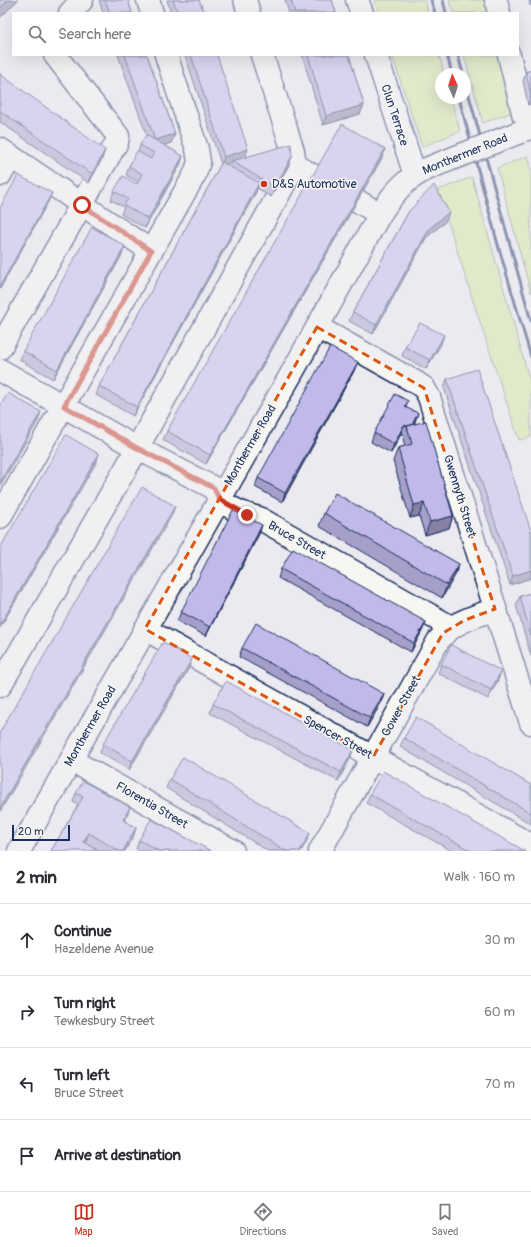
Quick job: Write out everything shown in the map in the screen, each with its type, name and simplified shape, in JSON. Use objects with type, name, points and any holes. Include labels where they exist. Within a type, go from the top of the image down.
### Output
[{"type":"street","points":[[71,12],[82,0]]},
{"type":"street","points":[[148,0],[152,12]]},
{"type":"street","points":[[245,0],[249,12]]},
{"type":"street","points":[[357,0],[362,12]]},
{"type":"street","points":[[496,0],[499,12]]},
{"type":"street","points":[[0,348],[117,142],[118,136],[56,56]]},
{"type":"street","points":[[0,517],[195,174],[199,162],[197,149],[166,56]]},
{"type":"street","points":[[0,686],[137,448],[295,165],[293,151],[262,56]]},
{"type":"street","name":"Clun Terrace","points":[[376,56],[415,175]]},
{"type":"street","points":[[509,56],[526,130]]},
{"type":"street","name":"Monthermer Road","points":[[19,851],[317,328],[380,214],[397,190],[415,175],[436,165],[526,130]]},
{"type":"street","points":[[0,175],[6,153],[151,251]]},
{"type":"street","points":[[295,165],[380,214]]},
{"type":"street","name":"Gwennyth Street","points":[[317,328],[424,388],[429,396],[531,723]]},
{"type":"street","name":"Bruce Street","points":[[0,370],[137,448],[214,488],[219,499],[247,515],[259,518],[451,627]]},
{"type":"street","name":"Gower Street","points":[[320,851],[443,634],[451,627],[465,620],[495,609]]},
{"type":"street","name":"Spencer Street","points":[[145,629],[531,845]]},
{"type":"street","name":"Florentia Street","points":[[71,760],[233,851]]},
{"type":"highlighted area","points":[[317,327],[424,388],[495,609],[465,620],[443,633],[373,757],[145,629]]},
{"type":"green space","points":[[374,0],[425,0],[428,12],[379,12]]},
{"type":"green space","points":[[449,0],[491,0],[494,12],[453,12]]},
{"type":"green space","points":[[392,56],[439,56],[442,68],[435,68],[435,104],[453,104],[460,131],[422,147]]},
{"type":"green space","points":[[464,56],[503,56],[515,111],[483,123],[471,80],[471,68],[468,68]]},
{"type":"green space","points":[[528,156],[531,168],[531,293],[497,168]]},
{"type":"green space","points":[[472,177],[531,385],[531,437],[519,440],[438,190]]},
{"type":"building","points":[[0,0],[8,0],[0,8]]},
{"type":"building","points":[[105,0],[128,0],[132,12],[110,12]]},
{"type":"building","points":[[173,0],[199,0],[204,12],[178,12]]},
{"type":"building","points":[[291,0],[332,0],[336,12],[295,12]]},
{"type":"building","points":[[125,56],[147,56],[175,134],[155,140]]},
{"type":"building","points":[[191,56],[217,56],[248,149],[224,157]]},
{"type":"building","points":[[308,56],[349,56],[364,105],[326,116]]},
{"type":"building","points":[[531,70],[531,95],[526,72]]},
{"type":"building","points":[[0,74],[105,150],[92,174],[0,111]]},
{"type":"building","points":[[342,124],[385,149],[210,455],[167,431]]},
{"type":"building","points":[[146,135],[183,156],[148,219],[124,205],[128,199],[114,191],[123,176],[137,184],[142,174],[129,166],[137,151],[151,159],[154,153],[140,145]]},
{"type":"building","name":"D&S Automotive","points":[[291,144],[292,156],[275,188],[232,161]]},
{"type":"building","points":[[222,162],[259,183],[137,407],[99,386]]},
{"type":"building","points":[[18,175],[52,193],[0,286],[0,208]]},
{"type":"building","points":[[434,185],[449,212],[429,229],[376,325],[353,312],[409,211]]},
{"type":"building","points":[[92,227],[125,246],[57,370],[23,351]]},
{"type":"building","points":[[420,323],[444,335],[430,360],[405,347]]},
{"type":"building","points":[[330,347],[358,362],[285,493],[258,478]]},
{"type":"building","points":[[477,369],[531,531],[531,570],[513,576],[447,379]]},
{"type":"building","points":[[8,393],[41,412],[0,482],[0,406]]},
{"type":"building","points":[[395,394],[408,401],[405,407],[418,413],[412,425],[404,425],[394,444],[374,433]]},
{"type":"building","points":[[426,421],[453,516],[430,522],[424,503],[414,505],[398,448],[412,444],[407,426]]},
{"type":"building","points":[[66,435],[99,454],[0,625],[0,548]]},
{"type":"building","points":[[142,487],[175,506],[0,808],[0,732]]},
{"type":"building","points":[[335,493],[459,564],[447,585],[324,513]]},
{"type":"building","points":[[233,510],[262,525],[210,627],[181,612]]},
{"type":"building","points":[[293,548],[426,622],[414,643],[281,569]]},
{"type":"building","points":[[531,593],[531,636],[520,596]]},
{"type":"building","points":[[256,623],[384,694],[370,718],[242,648]]},
{"type":"building","points":[[163,642],[192,659],[132,761],[103,744]]},
{"type":"building","points":[[451,645],[501,671],[491,690],[441,664]]},
{"type":"building","points":[[226,681],[353,750],[341,772],[213,704]]},
{"type":"building","points":[[416,717],[531,785],[531,813],[404,738]]},
{"type":"building","points":[[183,757],[310,833],[300,851],[286,851],[170,779]]},
{"type":"building","points":[[383,771],[525,851],[471,851],[370,794]]},
{"type":"building","points":[[83,781],[130,807],[123,820],[136,828],[123,851],[119,851],[89,833],[83,842],[99,851],[51,851],[83,797],[76,793]]},
{"type":"building","points":[[151,819],[211,851],[159,851],[139,840]]},
{"type":"railway","points":[[431,0],[435,12]]},
{"type":"railway","points":[[443,0],[446,12]]},
{"type":"railway","points":[[447,56],[450,68]]},
{"type":"railway","points":[[458,56],[461,68]]},
{"type":"railway","points":[[471,103],[531,321]]},
{"type":"railway","points":[[461,104],[498,245],[531,357]]},
{"type":"place","name":"D&S Automotive","points":[[264,184]]},
{"type":"route","points":[[82,205],[151,251],[64,406],[137,448],[214,488],[219,499],[247,515]]}]
